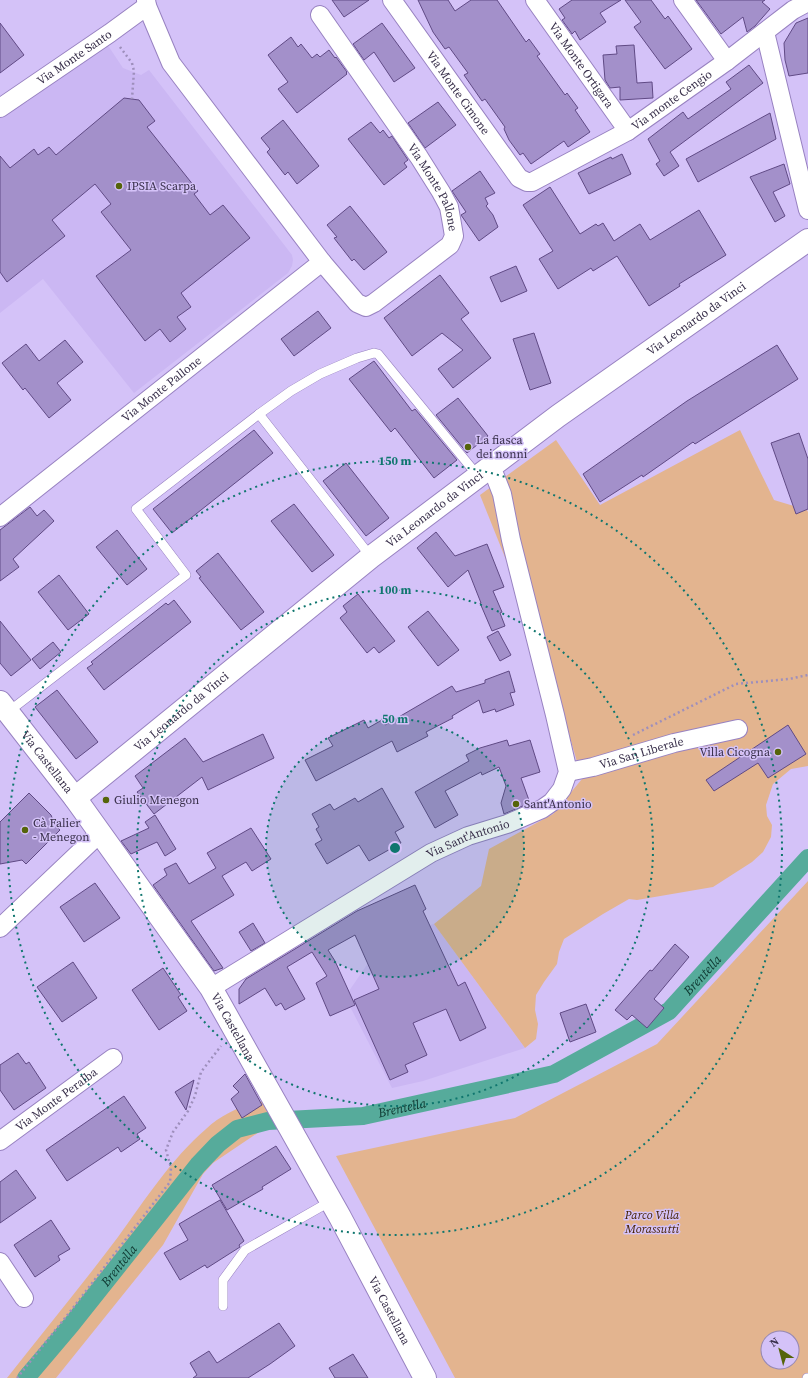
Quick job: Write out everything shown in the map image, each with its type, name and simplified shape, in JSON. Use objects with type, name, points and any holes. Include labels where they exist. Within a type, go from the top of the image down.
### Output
[{"type":"street","name":"Via Monte Cimone","points":[[392,0],[519,178],[527,182]]},
{"type":"street","name":"Via Monte Ortigara","points":[[535,0],[628,131]]},
{"type":"street","points":[[683,0],[727,61]]},
{"type":"street","name":"Via monte Cengio","points":[[527,182],[532,182],[628,131],[727,61],[793,10],[808,2]]},
{"type":"street","name":"Via Monte Santo","points":[[0,108],[110,33],[147,3]]},
{"type":"street","name":"Via Monte Pallone","points":[[147,3],[171,63],[322,262],[357,303],[366,307],[374,303],[450,246],[454,236],[449,207],[441,192],[419,157],[320,15]]},
{"type":"street","points":[[765,32],[808,210]]},
{"type":"street","name":"Via Leonardo da Vinci","points":[[74,798],[371,557],[558,416],[808,240]]},
{"type":"street","name":"Via Monte Pallone","points":[[0,517],[322,262]]},
{"type":"street","points":[[484,472],[495,476],[502,494],[511,540],[568,772]]},
{"type":"street","name":"Via Castellana","points":[[3,707],[100,833],[211,988],[331,1201],[425,1378]]},
{"type":"street","name":"Via San Liberale","points":[[568,772],[674,743],[738,729]]},
{"type":"street","name":"Via Sant'Antonio","points":[[211,988],[431,853],[468,836],[507,824],[542,809],[552,802],[562,789],[568,772]]},
{"type":"street","points":[[0,928],[100,833]]},
{"type":"street","name":"Via Monte Peralba","points":[[0,1140],[113,1058]]},
{"type":"street","points":[[0,1262],[24,1298]]},
{"type":"lane","points":[[3,707],[186,575],[136,509],[259,414],[291,391],[320,374],[368,354],[378,354],[484,472]]},
{"type":"lane","points":[[259,414],[371,557]]},
{"type":"lane","points":[[223,1306],[223,1280],[245,1250],[331,1201]]},
{"type":"path","points":[[110,33],[132,63],[134,71],[132,99]]},
{"type":"path","points":[[620,759],[625,740],[736,684],[789,679],[808,675]]},
{"type":"path","points":[[17,1378],[69,1314],[170,1182],[171,1168],[166,1150],[172,1132],[188,1110],[195,1096],[201,1072],[222,1046],[236,1033]]},
{"type":"shaded area","name":"IPSIA Scarpa","points":[[107,44],[123,68],[141,75],[149,70],[292,255],[293,260],[292,266],[288,273],[134,393],[43,279],[0,313],[0,117],[27,102]]},
{"type":"shaded area","points":[[434,924],[525,1048],[423,1081],[392,1088],[345,997],[387,935]]},
{"type":"green space","points":[[740,430],[774,500],[807,510],[808,512],[808,766],[791,769],[773,784],[766,805],[767,816],[772,825],[771,837],[763,852],[752,862],[713,887],[637,900],[629,899],[564,939],[559,952],[557,964],[536,995],[535,1010],[538,1024],[536,1039],[525,1048],[434,924],[481,886],[489,849],[553,814],[582,779],[551,672],[480,495],[556,440],[600,505]]},
{"type":"green space","name":"Parco Villa Morassutti","points":[[808,881],[808,1378],[455,1378],[336,1156],[515,1118],[657,1044]]},
{"type":"green space","points":[[266,1101],[278,1123],[265,1128],[213,1163],[203,1174],[163,1245],[56,1378],[7,1378],[91,1273],[159,1180],[181,1153],[206,1129],[226,1114],[242,1107]]},
{"type":"building","points":[[332,0],[369,0],[344,17]]},
{"type":"building","points":[[418,0],[448,0],[455,11],[471,0],[497,0],[526,42],[529,39],[540,54],[537,56],[565,95],[567,93],[578,108],[575,110],[590,132],[568,147],[564,141],[531,164],[523,153],[520,155],[509,140],[504,129],[505,127],[485,99],[482,101],[464,75],[468,73],[449,47],[445,49],[433,32]]},
{"type":"building","points":[[572,0],[621,0],[600,13],[606,22],[580,40],[575,31],[572,34],[562,20],[565,18],[559,9]]},
{"type":"building","points":[[625,0],[651,0],[665,19],[668,16],[692,49],[665,69],[634,27],[641,22]]},
{"type":"building","points":[[696,0],[765,0],[762,2],[770,9],[755,26],[747,32],[743,17],[721,34]]},
{"type":"building","points":[[808,18],[808,73],[789,76],[785,60],[784,43],[796,23]]},
{"type":"building","points":[[0,23],[24,55],[0,73]]},
{"type":"building","points":[[382,23],[415,68],[394,82],[374,52],[364,60],[353,44]]},
{"type":"building","points":[[291,37],[298,47],[301,44],[312,58],[317,54],[320,57],[329,50],[347,72],[347,74],[297,113],[278,89],[288,82],[268,55]]},
{"type":"building","points":[[634,45],[637,83],[652,82],[653,98],[620,100],[620,87],[610,88],[605,80],[603,55],[617,54],[616,46]]},
{"type":"building","points":[[749,65],[763,83],[670,152],[679,166],[664,176],[656,164],[660,161],[648,139],[683,112],[688,119],[731,89],[726,82]]},
{"type":"building","points":[[124,98],[139,100],[155,121],[147,127],[198,191],[194,194],[210,215],[223,205],[250,238],[181,293],[191,307],[177,317],[186,329],[170,342],[160,329],[145,341],[96,276],[131,250],[101,212],[111,204],[95,184],[52,220],[65,236],[7,282],[0,272],[0,156],[10,168],[34,149],[38,155],[49,147],[56,155]]},
{"type":"building","points":[[438,102],[456,125],[425,148],[408,123]]},
{"type":"building","points":[[770,113],[776,139],[698,182],[686,159]]},
{"type":"building","points":[[283,120],[319,166],[297,184],[288,172],[285,175],[267,152],[270,149],[261,138]]},
{"type":"building","points":[[371,122],[380,133],[383,130],[389,138],[392,136],[408,160],[404,163],[407,167],[384,185],[348,139]]},
{"type":"building","points":[[622,154],[631,174],[589,194],[578,173],[611,157],[612,159]]},
{"type":"building","points":[[784,164],[790,184],[773,192],[785,216],[775,222],[750,177]]},
{"type":"building","points":[[480,171],[495,193],[485,198],[488,204],[486,206],[493,215],[498,227],[479,241],[461,215],[466,212],[452,191]]},
{"type":"building","points":[[550,187],[580,234],[596,224],[598,226],[603,223],[614,241],[640,224],[650,240],[699,210],[726,255],[679,284],[680,286],[649,306],[617,256],[593,271],[591,268],[558,289],[539,259],[553,251],[523,205]]},
{"type":"building","points":[[350,206],[387,252],[364,270],[354,259],[352,261],[334,238],[337,237],[327,225]]},
{"type":"building","points":[[516,266],[527,291],[501,302],[490,277]]},
{"type":"building","points":[[440,275],[469,313],[461,319],[491,358],[453,388],[438,369],[463,350],[442,333],[412,356],[384,318]]},
{"type":"building","points":[[318,311],[331,328],[294,356],[281,339]]},
{"type":"building","points":[[534,333],[551,383],[530,390],[513,339]]},
{"type":"building","points":[[65,340],[83,362],[57,383],[71,400],[49,418],[25,388],[23,390],[2,363],[26,344],[39,361]]},
{"type":"building","points":[[777,345],[798,379],[695,444],[693,442],[643,477],[642,475],[600,502],[583,474],[687,401]]},
{"type":"building","points":[[374,361],[412,411],[415,409],[457,460],[434,478],[395,428],[391,432],[349,379]]},
{"type":"building","points":[[458,398],[488,436],[467,453],[436,415]]},
{"type":"building","points":[[254,430],[273,453],[172,533],[153,509]]},
{"type":"building","points":[[799,433],[808,459],[808,509],[796,514],[771,443]]},
{"type":"building","points":[[346,463],[389,518],[366,536],[323,481]]},
{"type":"building","points":[[294,504],[334,555],[312,572],[271,521]]},
{"type":"building","points":[[30,507],[37,516],[44,510],[54,521],[13,559],[19,567],[0,581],[0,530]]},
{"type":"building","points":[[117,530],[147,569],[127,585],[96,547]]},
{"type":"building","points":[[436,532],[455,556],[487,544],[504,587],[493,591],[502,612],[500,613],[505,626],[492,631],[468,570],[448,587],[417,548]]},
{"type":"building","points":[[218,553],[264,612],[241,630],[199,578],[201,577],[196,571]]},
{"type":"building","points":[[59,575],[89,614],[68,630],[38,592]]},
{"type":"building","points":[[358,594],[395,641],[379,653],[374,647],[367,653],[340,618],[347,612],[343,606]]},
{"type":"building","points":[[174,600],[191,622],[104,690],[87,668],[93,664],[91,662],[166,603],[168,605]]},
{"type":"building","points":[[428,611],[459,650],[438,666],[408,627]]},
{"type":"building","points":[[0,621],[31,660],[11,676],[0,663]]},
{"type":"building","points":[[498,631],[511,655],[500,661],[487,637]]},
{"type":"building","points":[[53,642],[61,652],[40,669],[32,659]]},
{"type":"building","points":[[509,671],[515,692],[510,693],[514,705],[496,712],[495,709],[483,713],[479,700],[452,716],[453,718],[426,732],[428,736],[397,752],[392,741],[316,781],[305,760],[333,746],[328,738],[364,720],[368,728],[382,720],[385,725],[452,686],[456,692],[485,683],[485,680]]},
{"type":"building","points":[[57,690],[98,742],[76,759],[35,707]]},
{"type":"building","name":"Villa Cicogna","points":[[788,725],[806,754],[768,778],[758,763],[714,791],[706,780]]},
{"type":"building","points":[[263,734],[274,758],[208,790],[202,777],[154,814],[137,792],[143,788],[135,776],[185,738],[203,762]]},
{"type":"building","points":[[507,740],[509,746],[530,740],[540,772],[521,778],[530,803],[504,814],[501,803],[506,786],[499,767],[482,775],[481,772],[445,791],[458,815],[435,828],[415,792],[469,761],[466,755],[480,748]]},
{"type":"building","points":[[382,788],[404,827],[395,832],[401,843],[369,861],[359,845],[327,864],[315,844],[322,840],[316,829],[319,827],[312,814],[330,804],[334,810],[355,798],[358,802]]},
{"type":"building","name":"Cà Falier - Menegon","points":[[29,793],[51,815],[55,825],[60,830],[26,864],[22,860],[0,864],[0,822]]},
{"type":"building","points":[[155,815],[176,849],[165,856],[157,842],[131,854],[121,841],[149,828],[145,822]]},
{"type":"building","points":[[251,828],[271,859],[252,871],[246,862],[222,876],[234,895],[191,921],[223,968],[214,971],[153,885],[167,875],[164,869],[176,863],[189,884],[216,868],[207,853]]},
{"type":"building","points":[[95,883],[120,918],[84,942],[60,907]]},
{"type":"building","points":[[415,885],[426,909],[423,911],[458,986],[465,982],[486,1028],[460,1041],[446,1009],[413,1023],[427,1055],[405,1065],[408,1072],[390,1080],[354,1000],[379,989],[355,935],[328,950],[335,961],[355,1005],[330,1016],[316,983],[327,976],[312,952],[287,967],[305,999],[285,1010],[281,1003],[276,1006],[265,988],[239,1004],[239,989],[246,979],[357,911]]},
{"type":"building","points":[[253,923],[265,943],[251,951],[239,932]]},
{"type":"building","points":[[675,944],[689,957],[654,999],[664,1008],[647,1028],[632,1015],[627,1020],[615,1010]]},
{"type":"building","points":[[73,962],[97,998],[62,1022],[37,987]]},
{"type":"building","points":[[163,968],[181,995],[178,997],[187,1011],[159,1030],[132,990]]},
{"type":"building","points":[[586,1004],[596,1032],[570,1042],[560,1013]]},
{"type":"building","points":[[18,1053],[26,1064],[29,1062],[46,1088],[14,1110],[0,1090],[0,1065]]},
{"type":"building","points":[[245,1074],[262,1105],[242,1118],[231,1099],[239,1092],[233,1086]]},
{"type":"building","points":[[194,1080],[186,1110],[175,1092]]},
{"type":"building","points":[[124,1096],[146,1128],[137,1134],[140,1139],[121,1152],[118,1147],[67,1181],[46,1150]]},
{"type":"building","points":[[276,1146],[291,1169],[262,1187],[263,1189],[227,1210],[212,1185]]},
{"type":"building","points":[[16,1170],[36,1198],[0,1223],[0,1182]]},
{"type":"building","points":[[220,1200],[244,1241],[239,1245],[240,1247],[207,1268],[205,1265],[180,1280],[164,1253],[188,1240],[179,1224]]},
{"type":"building","points":[[51,1220],[70,1249],[58,1256],[60,1260],[35,1277],[14,1245]]},
{"type":"building","points":[[279,1323],[295,1346],[270,1364],[248,1378],[193,1378],[197,1375],[190,1363],[209,1351],[217,1363]]},
{"type":"building","points":[[353,1354],[368,1378],[335,1378],[329,1368]]},
{"type":"waterway","name":"Brentella","points":[[26,1378],[71,1325],[198,1165],[218,1144],[237,1129],[268,1121],[363,1116],[554,1074],[669,1011],[808,858]]},
{"type":"place","name":"IPSIA Scarpa","points":[[119,186]]},
{"type":"place","name":"La fiasca dei nonni","points":[[468,447]]},
{"type":"place","name":"Villa Cicogna","points":[[778,752]]},
{"type":"place","name":"Giulio Menegon","points":[[106,800]]},
{"type":"place","name":"Sant'Antonio","points":[[516,804]]},
{"type":"place","name":"Cà Falier - Menegon","points":[[25,830]]}]
